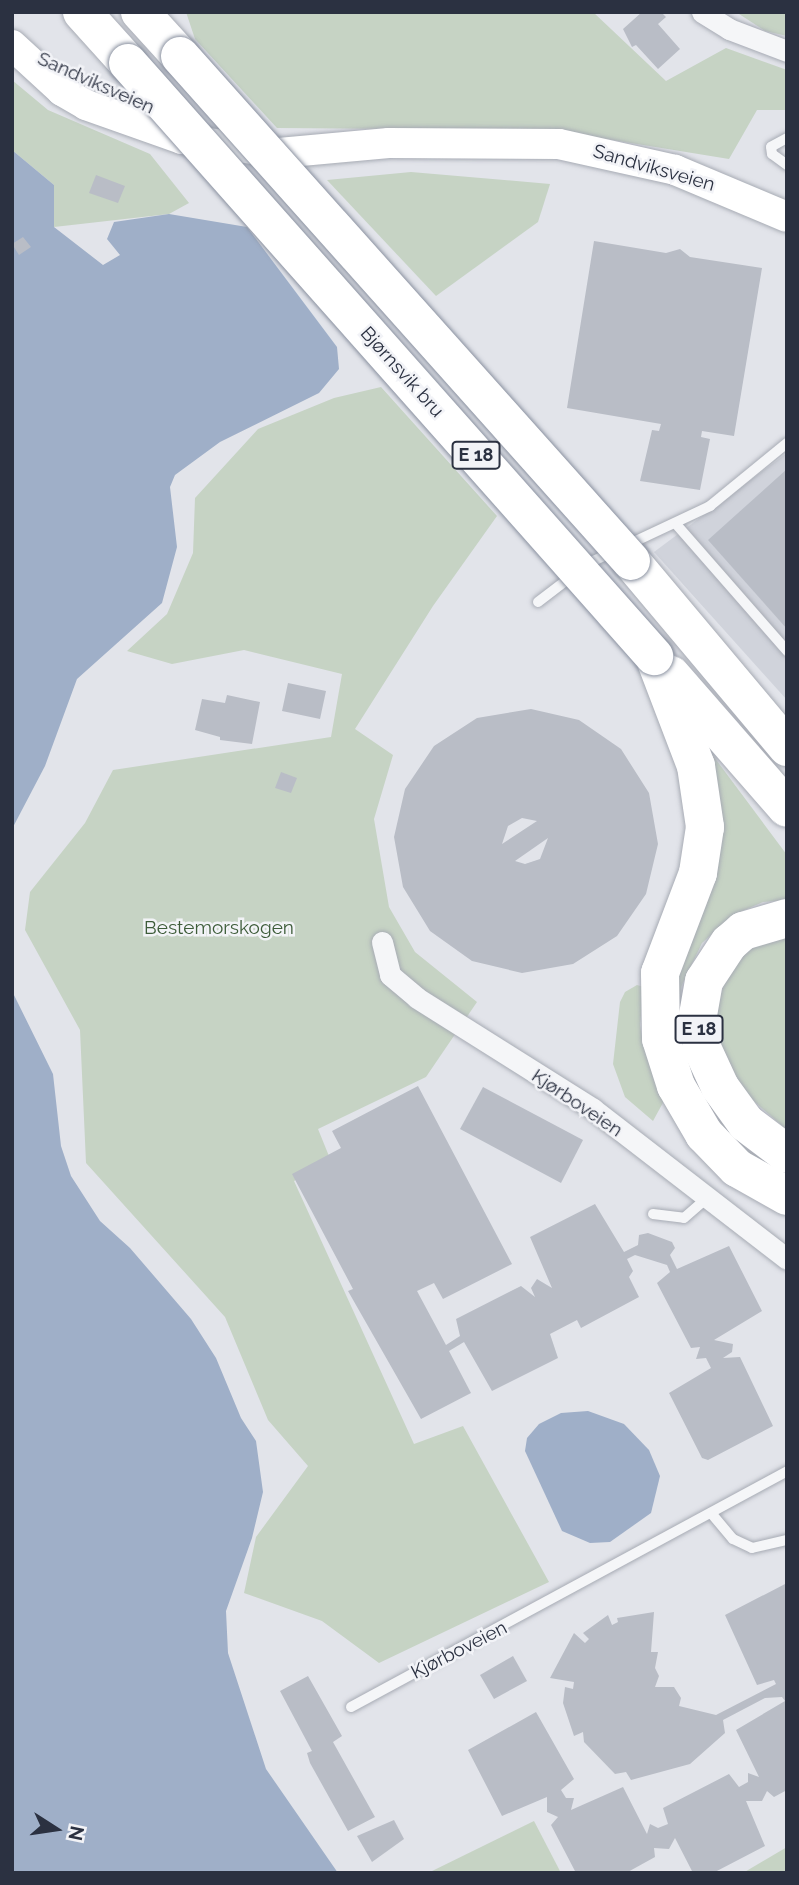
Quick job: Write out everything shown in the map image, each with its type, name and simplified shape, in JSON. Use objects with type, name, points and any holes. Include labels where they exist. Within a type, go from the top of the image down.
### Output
[{"type":"highway","name":"Bjørnsvik bru","points":[[82,12],[654,656],[694,724]]},
{"type":"highway","name":"E 18","points":[[140,12],[631,561],[689,622],[787,708]]},
{"type":"highway","name":"E 18","points":[[689,622],[787,747]]},
{"type":"highway","name":"E 18","points":[[694,724],[787,808]]},
{"type":"highway","name":"E 18","points":[[694,724],[705,827],[698,873],[660,973],[661,1039],[676,1086],[704,1134],[737,1168],[787,1196]]},
{"type":"highway","name":"E 18","points":[[787,918],[743,931],[729,943],[704,981],[698,1015],[702,1048],[731,1104],[761,1137],[787,1154]]},
{"type":"main road","name":"Sandviksveien","points":[[12,45],[93,86],[163,113],[266,133],[389,143],[513,141],[594,149],[700,178],[787,217]]},
{"type":"street","points":[[702,12],[729,29],[787,51]]},
{"type":"street","name":"Kjørboveien","points":[[382,942],[390,975],[417,998],[593,1109],[787,1259]]},
{"type":"lane","points":[[787,138],[775,140],[771,146],[772,154],[787,165]]},
{"type":"lane","points":[[538,602],[589,563],[671,526],[736,488],[787,443]]},
{"type":"lane","points":[[671,526],[787,651]]},
{"type":"lane","points":[[653,1214],[684,1218],[707,1198]]},
{"type":"lane","name":"Kjørboveien","points":[[351,1707],[787,1472]]},
{"type":"lane","points":[[711,1513],[733,1539],[752,1548],[787,1540]]},
{"type":"shaded area","points":[[787,453],[787,700],[654,552]]},
{"type":"green space","points":[[186,12],[593,12],[666,81],[726,48],[787,70],[787,110],[757,110],[729,159],[551,130],[277,128],[195,39]]},
{"type":"green space","points":[[736,12],[787,12],[787,36],[765,31]]},
{"type":"green space","points":[[12,80],[48,110],[150,154],[189,203],[169,214],[54,227],[54,185],[12,150]]},
{"type":"green space","points":[[411,172],[550,184],[538,222],[436,296],[327,180]]},
{"type":"green space","name":"Bestemorskogen","points":[[381,387],[497,516],[433,606],[355,729],[393,755],[374,819],[389,907],[415,952],[477,1002],[426,1077],[318,1129],[331,1161],[294,1181],[414,1444],[463,1426],[549,1582],[379,1663],[322,1621],[244,1593],[256,1537],[308,1466],[268,1420],[225,1317],[86,1163],[80,1030],[25,930],[30,892],[85,823],[113,770],[331,737],[342,674],[244,650],[172,664],[127,651],[167,614],[193,553],[195,498],[258,429],[334,398]]},
{"type":"green space","points":[[714,757],[787,855],[787,900],[763,902],[733,915],[702,943],[681,987],[676,1026],[687,1072],[714,1116],[743,1147],[787,1175],[787,1182],[755,1165],[716,1132],[681,1075],[668,1021],[680,948],[717,852],[718,795],[709,762]]},
{"type":"green space","points":[[787,930],[787,1130],[740,1089],[726,1064],[714,1020],[729,965],[766,934]]},
{"type":"green space","points":[[637,985],[644,987],[640,1025],[644,1048],[665,1099],[653,1121],[625,1097],[613,1064],[620,1002],[625,992]]},
{"type":"green space","points":[[534,1821],[561,1873],[428,1873]]},
{"type":"green space","points":[[787,1847],[787,1873],[743,1873]]},
{"type":"water","points":[[12,150],[54,185],[54,227],[103,265],[120,255],[107,239],[114,222],[169,214],[247,227],[337,347],[339,369],[319,393],[220,442],[175,475],[170,487],[177,547],[162,603],[77,679],[45,766],[12,829]]},
{"type":"water","points":[[12,991],[53,1074],[61,1146],[71,1176],[100,1221],[130,1248],[191,1319],[216,1358],[241,1418],[256,1441],[263,1492],[252,1538],[226,1611],[228,1653],[266,1769],[338,1873],[12,1873]]},
{"type":"water","points":[[588,1411],[624,1424],[649,1450],[660,1476],[651,1513],[610,1542],[590,1543],[562,1531],[525,1451],[527,1438],[539,1424],[561,1413]]},
{"type":"building","points":[[642,12],[661,12],[666,17],[658,24],[680,49],[658,69],[636,45],[632,47],[623,29]]},
{"type":"building","points":[[96,175],[125,186],[118,203],[89,193]]},
{"type":"building","points":[[23,237],[31,247],[19,255],[12,244]]},
{"type":"building","points":[[594,241],[666,253],[680,249],[690,257],[762,268],[734,436],[702,431],[701,437],[710,439],[700,490],[640,481],[652,430],[659,431],[661,424],[567,408]]},
{"type":"building","points":[[787,469],[787,629],[708,540]]},
{"type":"building","points":[[288,683],[326,691],[320,719],[282,711]]},
{"type":"building","points":[[227,695],[260,702],[252,744],[220,740],[220,737],[195,730],[202,699],[225,703]]},
{"type":"building","points":[[531,709],[579,720],[621,749],[649,793],[658,844],[646,894],[617,936],[573,964],[522,973],[472,961],[430,931],[403,887],[394,837],[405,789],[434,746],[477,718]],"holes":[[[522,818],[537,821],[502,844],[508,826]],[[548,838],[540,859],[525,864],[515,861]]]},
{"type":"building","points":[[281,772],[297,778],[291,793],[275,788]]},
{"type":"building","points":[[418,1086],[512,1264],[443,1299],[434,1283],[417,1291],[446,1345],[460,1336],[456,1319],[521,1286],[535,1297],[531,1288],[537,1279],[552,1288],[530,1237],[595,1204],[624,1252],[638,1245],[639,1235],[648,1233],[672,1242],[675,1248],[670,1255],[677,1269],[729,1246],[762,1311],[714,1340],[733,1344],[732,1352],[723,1358],[740,1357],[773,1426],[708,1460],[702,1458],[669,1393],[711,1368],[706,1358],[696,1359],[700,1347],[691,1348],[657,1283],[670,1272],[667,1265],[635,1255],[627,1259],[633,1271],[629,1277],[639,1297],[581,1328],[577,1320],[550,1334],[558,1358],[492,1391],[464,1342],[449,1351],[471,1393],[421,1419],[348,1291],[353,1289],[292,1174],[341,1148],[332,1131]]},
{"type":"building","points":[[483,1087],[583,1140],[561,1183],[460,1129]]},
{"type":"building","points":[[787,1583],[787,1790],[774,1797],[767,1791],[762,1801],[746,1801],[765,1846],[713,1873],[693,1873],[675,1838],[669,1849],[654,1848],[655,1857],[626,1873],[576,1873],[551,1825],[558,1817],[547,1812],[547,1797],[502,1816],[468,1750],[536,1712],[574,1779],[561,1790],[566,1798],[574,1798],[571,1810],[623,1787],[647,1834],[650,1824],[658,1828],[668,1824],[663,1808],[729,1774],[739,1787],[748,1782],[748,1773],[759,1777],[736,1730],[785,1701],[782,1697],[765,1698],[723,1720],[725,1733],[690,1764],[631,1780],[626,1772],[615,1774],[584,1742],[583,1732],[574,1736],[563,1703],[565,1687],[573,1689],[574,1682],[550,1678],[574,1633],[585,1643],[589,1639],[583,1633],[608,1615],[612,1625],[618,1622],[617,1618],[654,1612],[651,1652],[658,1652],[655,1668],[659,1676],[655,1687],[674,1687],[681,1698],[679,1706],[716,1715],[776,1684],[774,1680],[757,1685],[725,1615]]},
{"type":"building","points":[[513,1656],[527,1681],[494,1699],[480,1675]]},
{"type":"building","points":[[308,1676],[342,1736],[333,1742],[375,1817],[348,1831],[310,1763],[307,1753],[312,1751],[280,1691]]},
{"type":"building","points":[[394,1820],[404,1839],[372,1862],[357,1836]]}]
